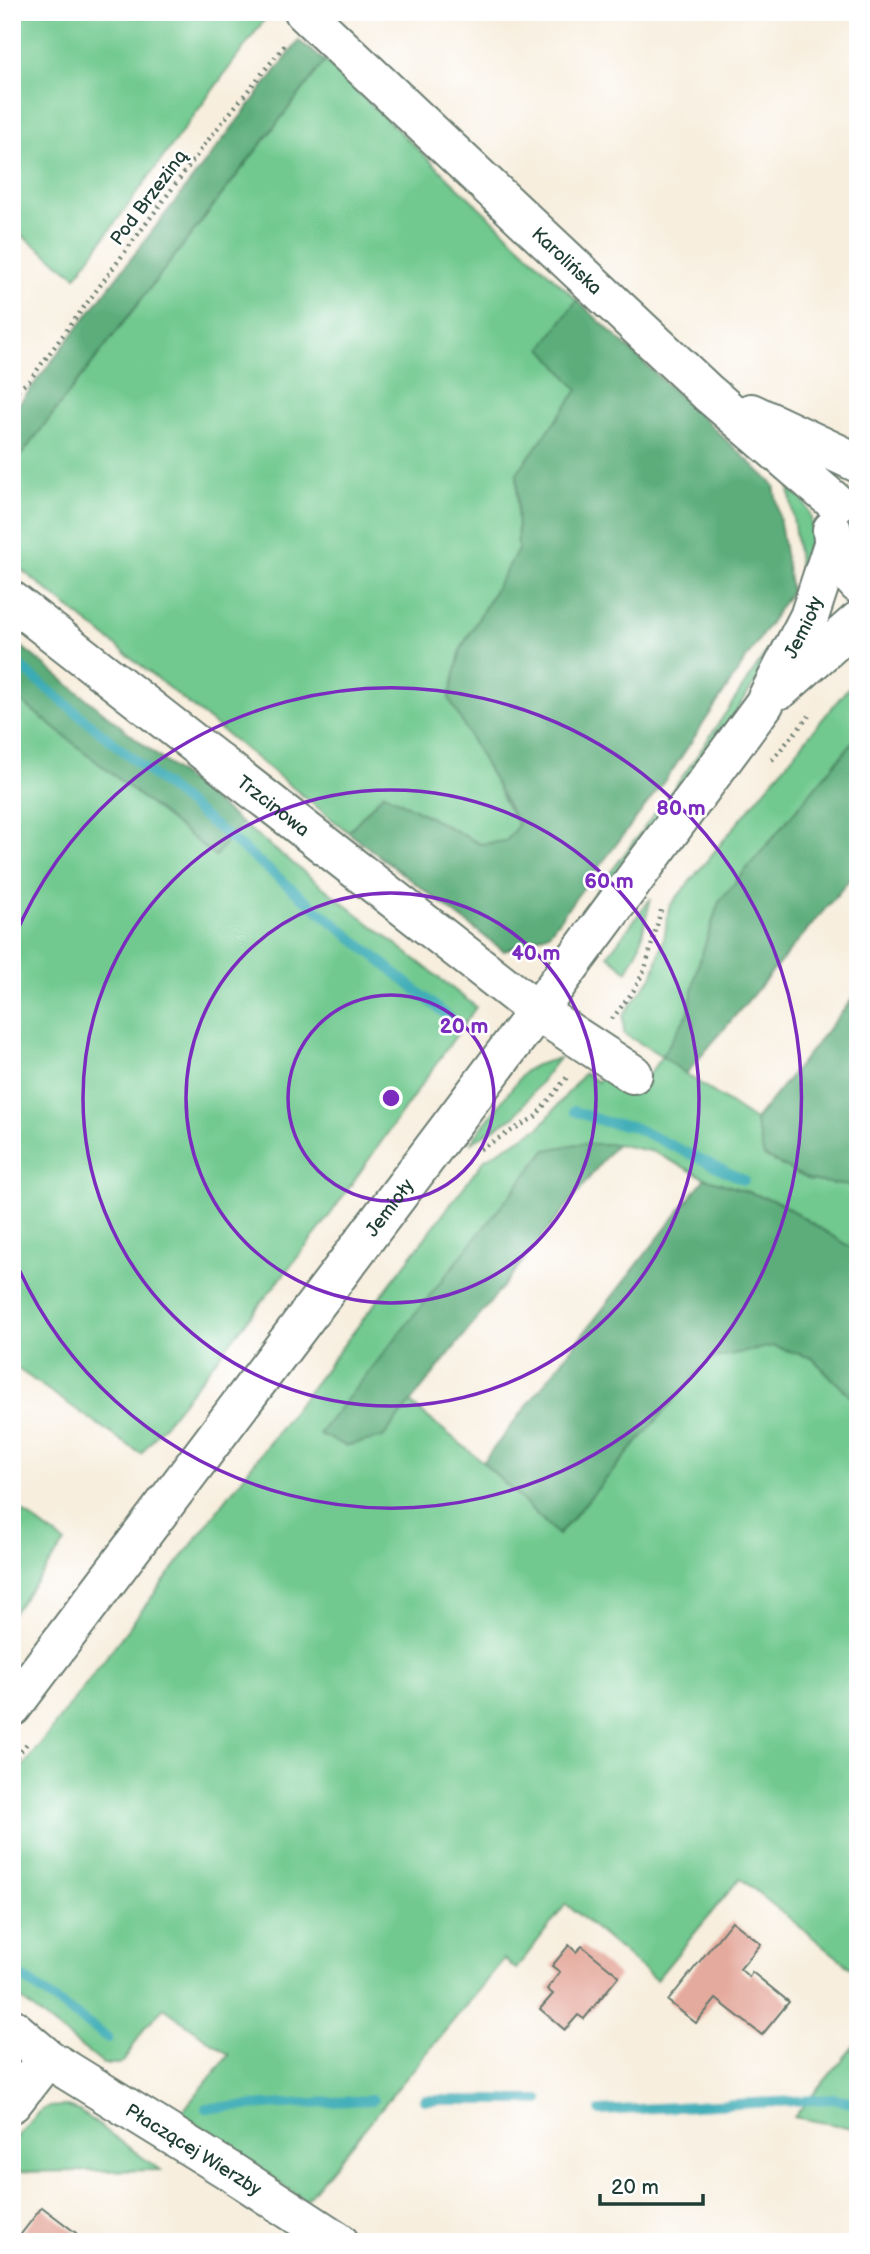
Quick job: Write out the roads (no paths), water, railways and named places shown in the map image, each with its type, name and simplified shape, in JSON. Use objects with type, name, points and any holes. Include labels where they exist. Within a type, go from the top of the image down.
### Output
[{"type":"street","name":"Karolińska","points":[[306,14],[708,393],[836,503]]},
{"type":"street","points":[[708,393],[858,463]]},
{"type":"street","points":[[836,503],[838,494],[858,470]]},
{"type":"street","name":"Jemioły","points":[[21,1724],[537,1011],[764,704],[809,617],[832,544],[831,519],[836,503]]},
{"type":"street","points":[[832,544],[843,568],[858,584]]},
{"type":"street","name":"Trzcinowa","points":[[12,601],[537,1011],[633,1074]]},
{"type":"street","name":"Jemioły","points":[[764,704],[858,621]]},
{"type":"street","name":"Płaczącej Wierzby","points":[[12,2028],[47,2058],[339,2242]]},
{"type":"street","points":[[12,2103],[47,2058]]},
{"type":"waterway","points":[[12,660],[450,1018]]},
{"type":"waterway","points":[[574,1111],[605,1122],[631,1126],[744,1180]]},
{"type":"waterway","points":[[12,1970],[108,2038]]},
{"type":"waterway","points":[[600,2111],[833,2099],[858,2104]]},
{"type":"waterway","points":[[206,2108],[373,2100]]},
{"type":"waterway","points":[[425,2100],[539,2100]]}]
